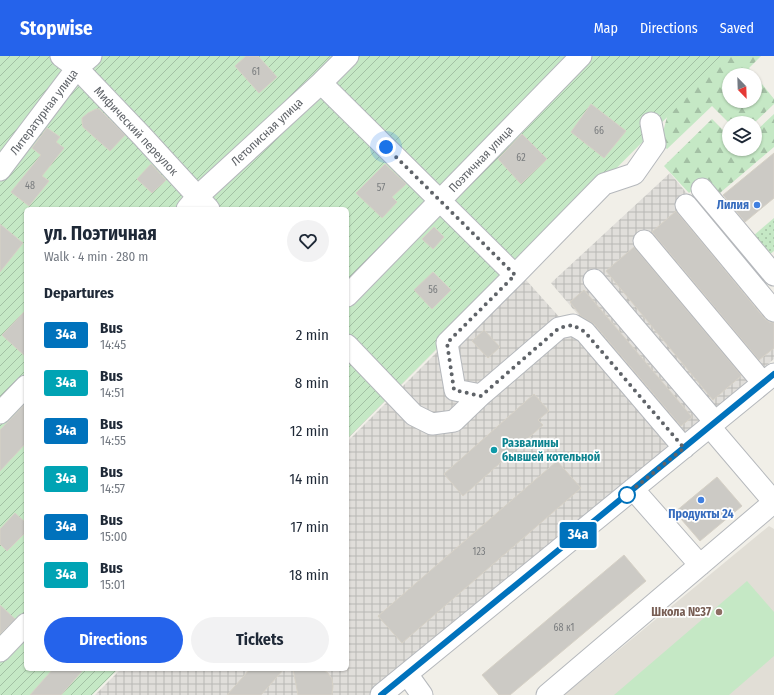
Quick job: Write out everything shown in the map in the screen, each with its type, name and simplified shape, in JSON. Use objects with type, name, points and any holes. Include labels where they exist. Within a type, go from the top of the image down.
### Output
[{"type":"street","name":"Летописная улица","points":[[198,205],[348,56]]},
{"type":"street","name":"Поэтичная улица","points":[[349,294],[581,56]]},
{"type":"street","name":"Литературная улица","points":[[0,170],[76,60]]},
{"type":"street","name":"Мифический переулок","points":[[76,60],[147,141],[198,205]]},
{"type":"street","points":[[321,83],[441,200],[515,275]]},
{"type":"street","points":[[481,396],[454,390],[447,343],[604,184],[634,174],[655,144],[651,123]]},
{"type":"street","points":[[702,189],[774,275]]},
{"type":"street","points":[[686,205],[774,311]]},
{"type":"street","points":[[381,695],[769,378],[644,241]]},
{"type":"street","points":[[547,695],[774,502],[594,280]]},
{"type":"street","points":[[349,347],[414,414],[432,424],[454,421],[559,328],[573,325],[585,332],[684,448]]},
{"type":"street","points":[[0,413],[24,388]]},
{"type":"street","points":[[633,489],[700,565]]},
{"type":"street","points":[[0,651],[24,626]]},
{"type":"street","points":[[407,674],[422,695]]},
{"type":"shaded area","points":[[670,173],[774,299],[774,359],[682,437],[551,283]]},
{"type":"shaded area","points":[[518,271],[674,445],[369,695],[95,695],[119,671],[349,671],[349,440]]},
{"type":"shaded area","name":"Школа №37","points":[[769,526],[774,529],[774,695],[564,695]]},
{"type":"green space","points":[[0,56],[728,56],[349,437],[349,207],[24,207],[24,671],[116,671],[92,695],[0,695]]},
{"type":"green space","points":[[627,56],[761,56],[749,68],[722,68],[722,108],[762,108],[762,84],[774,99],[774,104],[761,116],[722,116],[712,106],[667,149],[660,143],[676,84]]},
{"type":"green space","points":[[774,114],[774,147],[714,198],[701,183],[689,193],[664,166],[712,119],[722,129],[722,156],[762,156],[762,125]]},
{"type":"green space","points":[[774,218],[774,251],[769,255],[753,236]]},
{"type":"green space","points":[[747,581],[774,612],[774,656],[729,695],[614,695]]},
{"type":"building","points":[[246,56],[258,56],[277,77],[259,93],[235,66]]},
{"type":"building","points":[[591,104],[626,131],[604,158],[571,132]]},
{"type":"building","points":[[96,109],[99,109],[125,135],[110,151],[83,127],[82,118]]},
{"type":"building","points":[[47,128],[60,137],[56,142],[64,148],[42,176],[49,181],[29,206],[11,192],[41,155],[32,148]]},
{"type":"building","points":[[522,134],[547,159],[521,184],[498,159]]},
{"type":"building","points":[[774,153],[774,198],[745,222],[723,195]]},
{"type":"building","points":[[151,164],[166,180],[152,193],[137,179]]},
{"type":"building","points":[[385,164],[406,184],[392,197],[397,202],[382,218],[356,193]]},
{"type":"building","points":[[676,211],[765,319],[774,323],[774,348],[759,360],[652,232]]},
{"type":"building","points":[[0,224],[23,243],[0,272]]},
{"type":"building","points":[[434,227],[444,237],[433,249],[422,239]]},
{"type":"building","points":[[634,247],[741,375],[713,400],[606,271]]},
{"type":"building","points":[[433,272],[451,290],[432,309],[414,290]]},
{"type":"building","points":[[584,290],[692,417],[681,426],[594,324],[581,316],[570,302]]},
{"type":"building","points":[[24,312],[24,355],[2,335]]},
{"type":"building","points":[[484,330],[500,347],[488,358],[472,341]]},
{"type":"building","name":"Развалины бывшей котельной","points":[[534,394],[549,411],[538,420],[543,425],[463,496],[444,474]]},
{"type":"building","points":[[24,405],[24,445],[0,471],[0,430]]},
{"type":"building","points":[[557,461],[581,488],[402,643],[378,616]]},
{"type":"building","points":[[717,477],[742,506],[700,541],[675,512]]},
{"type":"building","points":[[15,513],[24,521],[24,534],[7,551],[0,544],[0,529]]},
{"type":"building","points":[[624,555],[646,581],[510,695],[499,695],[482,675]]},
{"type":"building","points":[[0,605],[15,619],[0,634]]},
{"type":"building","points":[[51,671],[82,671],[61,695],[30,695]]},
{"type":"building","points":[[248,671],[282,671],[261,695],[227,695]]},
{"type":"building","points":[[293,671],[325,671],[332,679],[332,695],[298,695]]},
{"type":"bus line","name":"34а","points":[[381,695],[774,374]]},
{"type":"place","name":"Лилия","points":[[757,205]]},
{"type":"place","name":"Развалины бывшей котельной","points":[[494,450]]},
{"type":"place","name":"Продукты 24","points":[[701,500]]},
{"type":"place","name":"Школа №37","points":[[719,612]]},
{"type":"route","points":[[386,147],[515,275],[447,343],[454,390],[481,396],[559,328],[573,325],[585,332],[684,448],[621,499],[627,495]]}]
